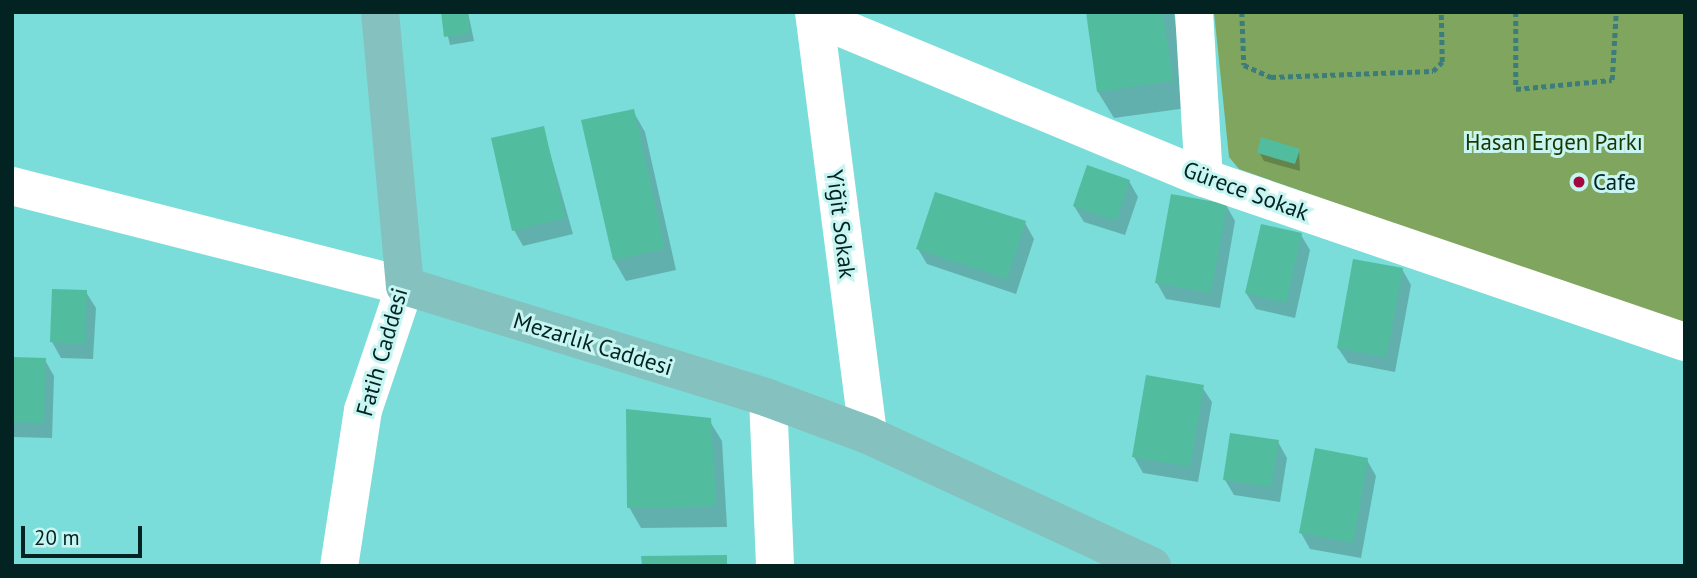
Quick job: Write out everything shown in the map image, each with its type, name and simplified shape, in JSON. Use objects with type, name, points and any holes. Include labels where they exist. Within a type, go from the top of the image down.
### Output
[{"type":"main road","name":"Fatih Caddesi","points":[[380,12],[405,286]]},
{"type":"main road","name":"Mezarlık Caddesi","points":[[405,286],[768,398],[868,435],[1152,566]]},
{"type":"street","points":[[1194,12],[1204,178]]},
{"type":"street","name":"Gürece Sokak","points":[[815,15],[1204,178],[1685,342]]},
{"type":"street","name":"Yiğit Sokak","points":[[815,15],[868,435]]},
{"type":"street","name":"Mezarlık Caddesi","points":[[12,186],[405,286]]},
{"type":"street","name":"Fatih Caddesi","points":[[339,566],[363,410],[405,286]]},
{"type":"street","points":[[768,398],[775,566]]},
{"type":"path","points":[[1242,12],[1244,65],[1271,78],[1433,71],[1442,62],[1441,12]]},
{"type":"path","points":[[1516,12],[1516,89],[1612,80],[1616,12]]},
{"type":"green space","name":"Hasan Ergen Parkı","points":[[1214,12],[1685,12],[1685,327],[1239,169],[1229,157]]},
{"type":"building","points":[[441,12],[467,12],[470,33],[444,37]]},
{"type":"building","points":[[1086,12],[1163,12],[1173,81],[1097,92]]},
{"type":"building","points":[[634,109],[665,249],[613,260],[581,120]]},
{"type":"building","points":[[544,126],[565,218],[512,231],[491,138]]},
{"type":"building","points":[[1261,137],[1300,149],[1295,164],[1257,153]]},
{"type":"building","points":[[1087,165],[1130,180],[1116,221],[1073,206]]},
{"type":"building","points":[[935,192],[1026,221],[1007,279],[916,249]]},
{"type":"building","points":[[1171,194],[1227,204],[1211,293],[1155,283]]},
{"type":"building","points":[[1261,224],[1302,233],[1286,303],[1245,293]]},
{"type":"building","points":[[1353,259],[1403,268],[1386,357],[1337,348]]},
{"type":"building","points":[[52,289],[87,290],[85,344],[50,342]]},
{"type":"building","points":[[12,357],[46,358],[44,423],[12,422]]},
{"type":"building","points":[[1146,375],[1204,385],[1190,467],[1132,457]]},
{"type":"building","points":[[626,409],[711,418],[716,506],[627,508]]},
{"type":"building","points":[[1230,433],[1279,440],[1271,487],[1223,480]]},
{"type":"building","points":[[1315,448],[1368,458],[1353,543],[1299,533]]},
{"type":"building","points":[[727,555],[727,566],[642,566],[641,556]]},
{"type":"place","name":"Cafe","points":[[1579,182]]}]
